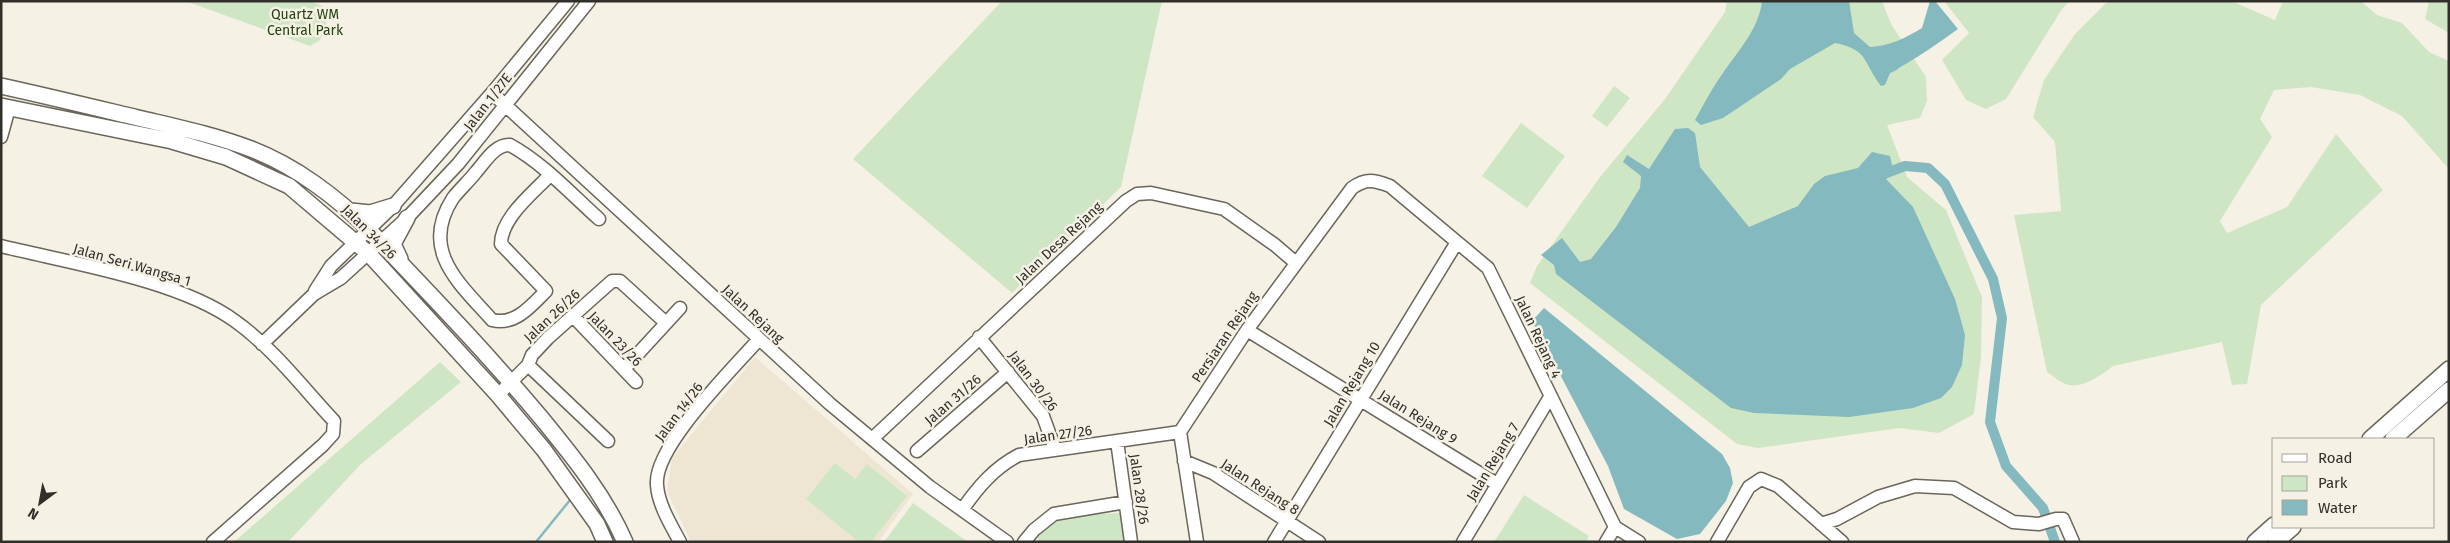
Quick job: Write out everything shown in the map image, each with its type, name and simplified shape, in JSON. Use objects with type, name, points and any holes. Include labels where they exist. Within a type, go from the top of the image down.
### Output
[{"type":"main road","name":"Jalan 34/26","points":[[1,86],[200,132],[251,149],[298,174],[351,211],[512,382],[580,466],[615,519],[625,542]]},
{"type":"main road","name":"Jalan 34/26","points":[[5,107],[172,141],[226,157],[290,186],[357,241],[498,395],[544,450],[597,524],[605,542]]},
{"type":"main road","points":[[351,211],[370,213],[393,206]]},
{"type":"main road","points":[[404,267],[393,244],[407,218]]},
{"type":"main road","points":[[2371,438],[2449,369]]},
{"type":"main road","points":[[2394,438],[2449,390]]},
{"type":"main road","points":[[2255,542],[2272,527]]},
{"type":"main road","points":[[2276,542],[2293,528]]},
{"type":"street","name":"Jalan 1/27E","points":[[393,206],[492,93],[568,1]]},
{"type":"street","name":"Jalan 1/27E","points":[[407,218],[458,164],[589,1]]},
{"type":"street","name":"Jalan Rejang","points":[[492,93],[759,339],[896,461],[1007,542]]},
{"type":"street","points":[[1,136],[5,107]]},
{"type":"street","points":[[550,175],[515,212],[501,233],[501,244],[546,291],[517,317],[502,322],[492,320],[448,270],[439,240],[443,219],[453,199],[498,147],[504,144],[520,150],[550,175],[599,219]]},
{"type":"street","points":[[458,164],[471,178]]},
{"type":"street","name":"Jalan Rejang 4","points":[[1370,179],[1390,186],[1483,263],[1491,274],[1615,527]]},
{"type":"street","name":"Persiaran Rejang","points":[[1180,432],[1247,330],[1352,188],[1370,179]]},
{"type":"street","name":"Jalan Desa Rejang","points":[[872,439],[979,336],[1126,201],[1137,194],[1151,193],[1224,209],[1275,245],[1296,263]]},
{"type":"street","points":[[314,294],[331,266],[393,206]]},
{"type":"street","points":[[262,344],[314,294],[340,278],[407,218]]},
{"type":"street","points":[[1454,239],[1448,255],[1470,252]]},
{"type":"street","name":"Jalan Seri Wangsa 1","points":[[1,246],[174,291],[235,321],[262,344],[334,421],[333,434],[323,445],[213,542]]},
{"type":"street","name":"Jalan Rejang 10","points":[[1274,542],[1448,255]]},
{"type":"street","name":"Jalan 26/26","points":[[498,395],[528,364],[532,355],[612,281],[620,281],[666,323]]},
{"type":"street","points":[[624,369],[680,308]]},
{"type":"street","name":"Jalan 23/26","points":[[572,316],[636,382]]},
{"type":"street","name":"Jalan Rejang 9","points":[[1247,330],[1497,484]]},
{"type":"street","name":"Jalan 30/26","points":[[979,336],[1043,416],[1054,449]]},
{"type":"street","name":"Jalan 14/26","points":[[680,542],[668,520],[657,486],[657,476],[662,462],[685,423],[759,339]]},
{"type":"street","points":[[528,364],[608,440]]},
{"type":"street","name":"Jalan 31/26","points":[[917,451],[1008,372]]},
{"type":"street","name":"Jalan Rejang 7","points":[[1463,542],[1550,397]]},
{"type":"street","points":[[1180,432],[1197,542]]},
{"type":"street","name":"Jalan 27/26","points":[[962,510],[982,483],[1019,455],[1180,432]]},
{"type":"street","name":"Jalan 28/26","points":[[1117,442],[1131,542]]},
{"type":"street","name":"Jalan Rejang 8","points":[[1184,461],[1213,473],[1319,542]]},
{"type":"street","points":[[1717,542],[1749,487],[1761,479],[1778,486],[1840,540]]},
{"type":"street","points":[[1821,524],[1844,515],[1878,497],[1915,486],[1954,488],[2013,522],[2039,524],[2056,518],[2063,519],[2073,542]]},
{"type":"street","points":[[1024,542],[1034,530],[1054,514],[1126,502]]},
{"type":"street","points":[[1840,540],[1844,515]]},
{"type":"street","points":[[1606,542],[1615,527],[1639,542]]},
{"type":"shaded area","points":[[755,357],[913,494],[878,542],[691,542],[667,491],[672,458]]},
{"type":"green space","name":"Quartz WM Central Park","points":[[185,1],[310,1],[322,6],[329,16],[320,40],[310,46]]},
{"type":"green space","points":[[1002,1],[1162,1],[1121,187],[1012,293],[853,159]]},
{"type":"green space","points":[[1727,1],[1882,1],[1891,24],[1926,77],[1927,101],[1920,118],[1887,125],[1907,177],[1946,210],[1982,297],[1981,357],[1974,414],[1939,433],[1899,428],[1758,448],[1737,444],[1530,283],[1537,266],[1600,177],[1665,99],[1725,12]]},
{"type":"green space","points":[[1944,1],[2070,1],[2062,9],[2006,99],[1986,109],[1966,100],[1942,60],[1969,33]]},
{"type":"green space","points":[[2108,1],[2231,1],[2275,20],[2283,1],[2361,1],[2377,15],[2402,23],[2429,52],[2449,61],[2449,169],[2402,116],[2360,95],[2311,87],[2274,90],[2260,119],[2272,137],[2220,221],[2227,233],[2287,207],[2336,134],[2383,190],[2261,305],[2247,384],[2232,385],[2222,342],[2113,366],[2081,385],[2066,384],[2047,372],[2014,215],[2061,211],[2055,142],[2033,117],[2044,80],[2075,34]]},
{"type":"green space","points":[[2429,1],[2449,1],[2449,33],[2425,19]]},
{"type":"green space","points":[[1614,86],[1630,98],[1607,127],[1592,116]]},
{"type":"green space","points":[[1521,123],[1565,156],[1527,208],[1482,176]]},
{"type":"green space","points":[[440,362],[461,382],[361,464],[288,542],[234,542]]},
{"type":"green space","points":[[835,463],[855,479],[867,464],[907,496],[871,542],[859,542],[806,499]]},
{"type":"green space","points":[[1524,495],[1589,536],[1586,542],[1494,542]]},
{"type":"green space","points":[[913,503],[968,542],[884,542]]},
{"type":"green space","points":[[1120,513],[1125,542],[1038,542],[1038,534],[1056,520],[1080,515]]},
{"type":"water","points":[[1762,1],[1849,1],[1854,33],[1870,47],[1897,41],[1922,28],[1930,1],[1935,1],[1958,29],[1890,73],[1885,85],[1881,86],[1859,53],[1854,49],[1835,43],[1790,69],[1781,79],[1723,118],[1701,125],[1695,120],[1715,84],[1752,30],[1757,21]]},
{"type":"water","points":[[1688,128],[1695,133],[1700,167],[1749,227],[1798,206],[1814,184],[1825,176],[1858,168],[1872,152],[1890,156],[1894,174],[1886,179],[1913,207],[1955,299],[1965,335],[1962,365],[1952,387],[1941,398],[1913,408],[1849,417],[1754,413],[1731,408],[1556,274],[1554,265],[1541,255],[1562,238],[1580,262],[1591,259],[1616,227],[1640,188],[1641,176],[1623,162],[1627,155],[1649,169],[1675,129]]},
{"type":"water","points":[[1544,308],[1722,454],[1730,468],[1733,483],[1726,501],[1700,534],[1677,539],[1624,509],[1608,466],[1532,321]]},
{"type":"waterway","points":[[1881,175],[1905,166],[1928,168],[1945,184],[1993,279],[2002,318],[1990,422],[2006,466],[2043,508],[2055,542]]},
{"type":"waterway","points":[[536,542],[570,500]]}]
